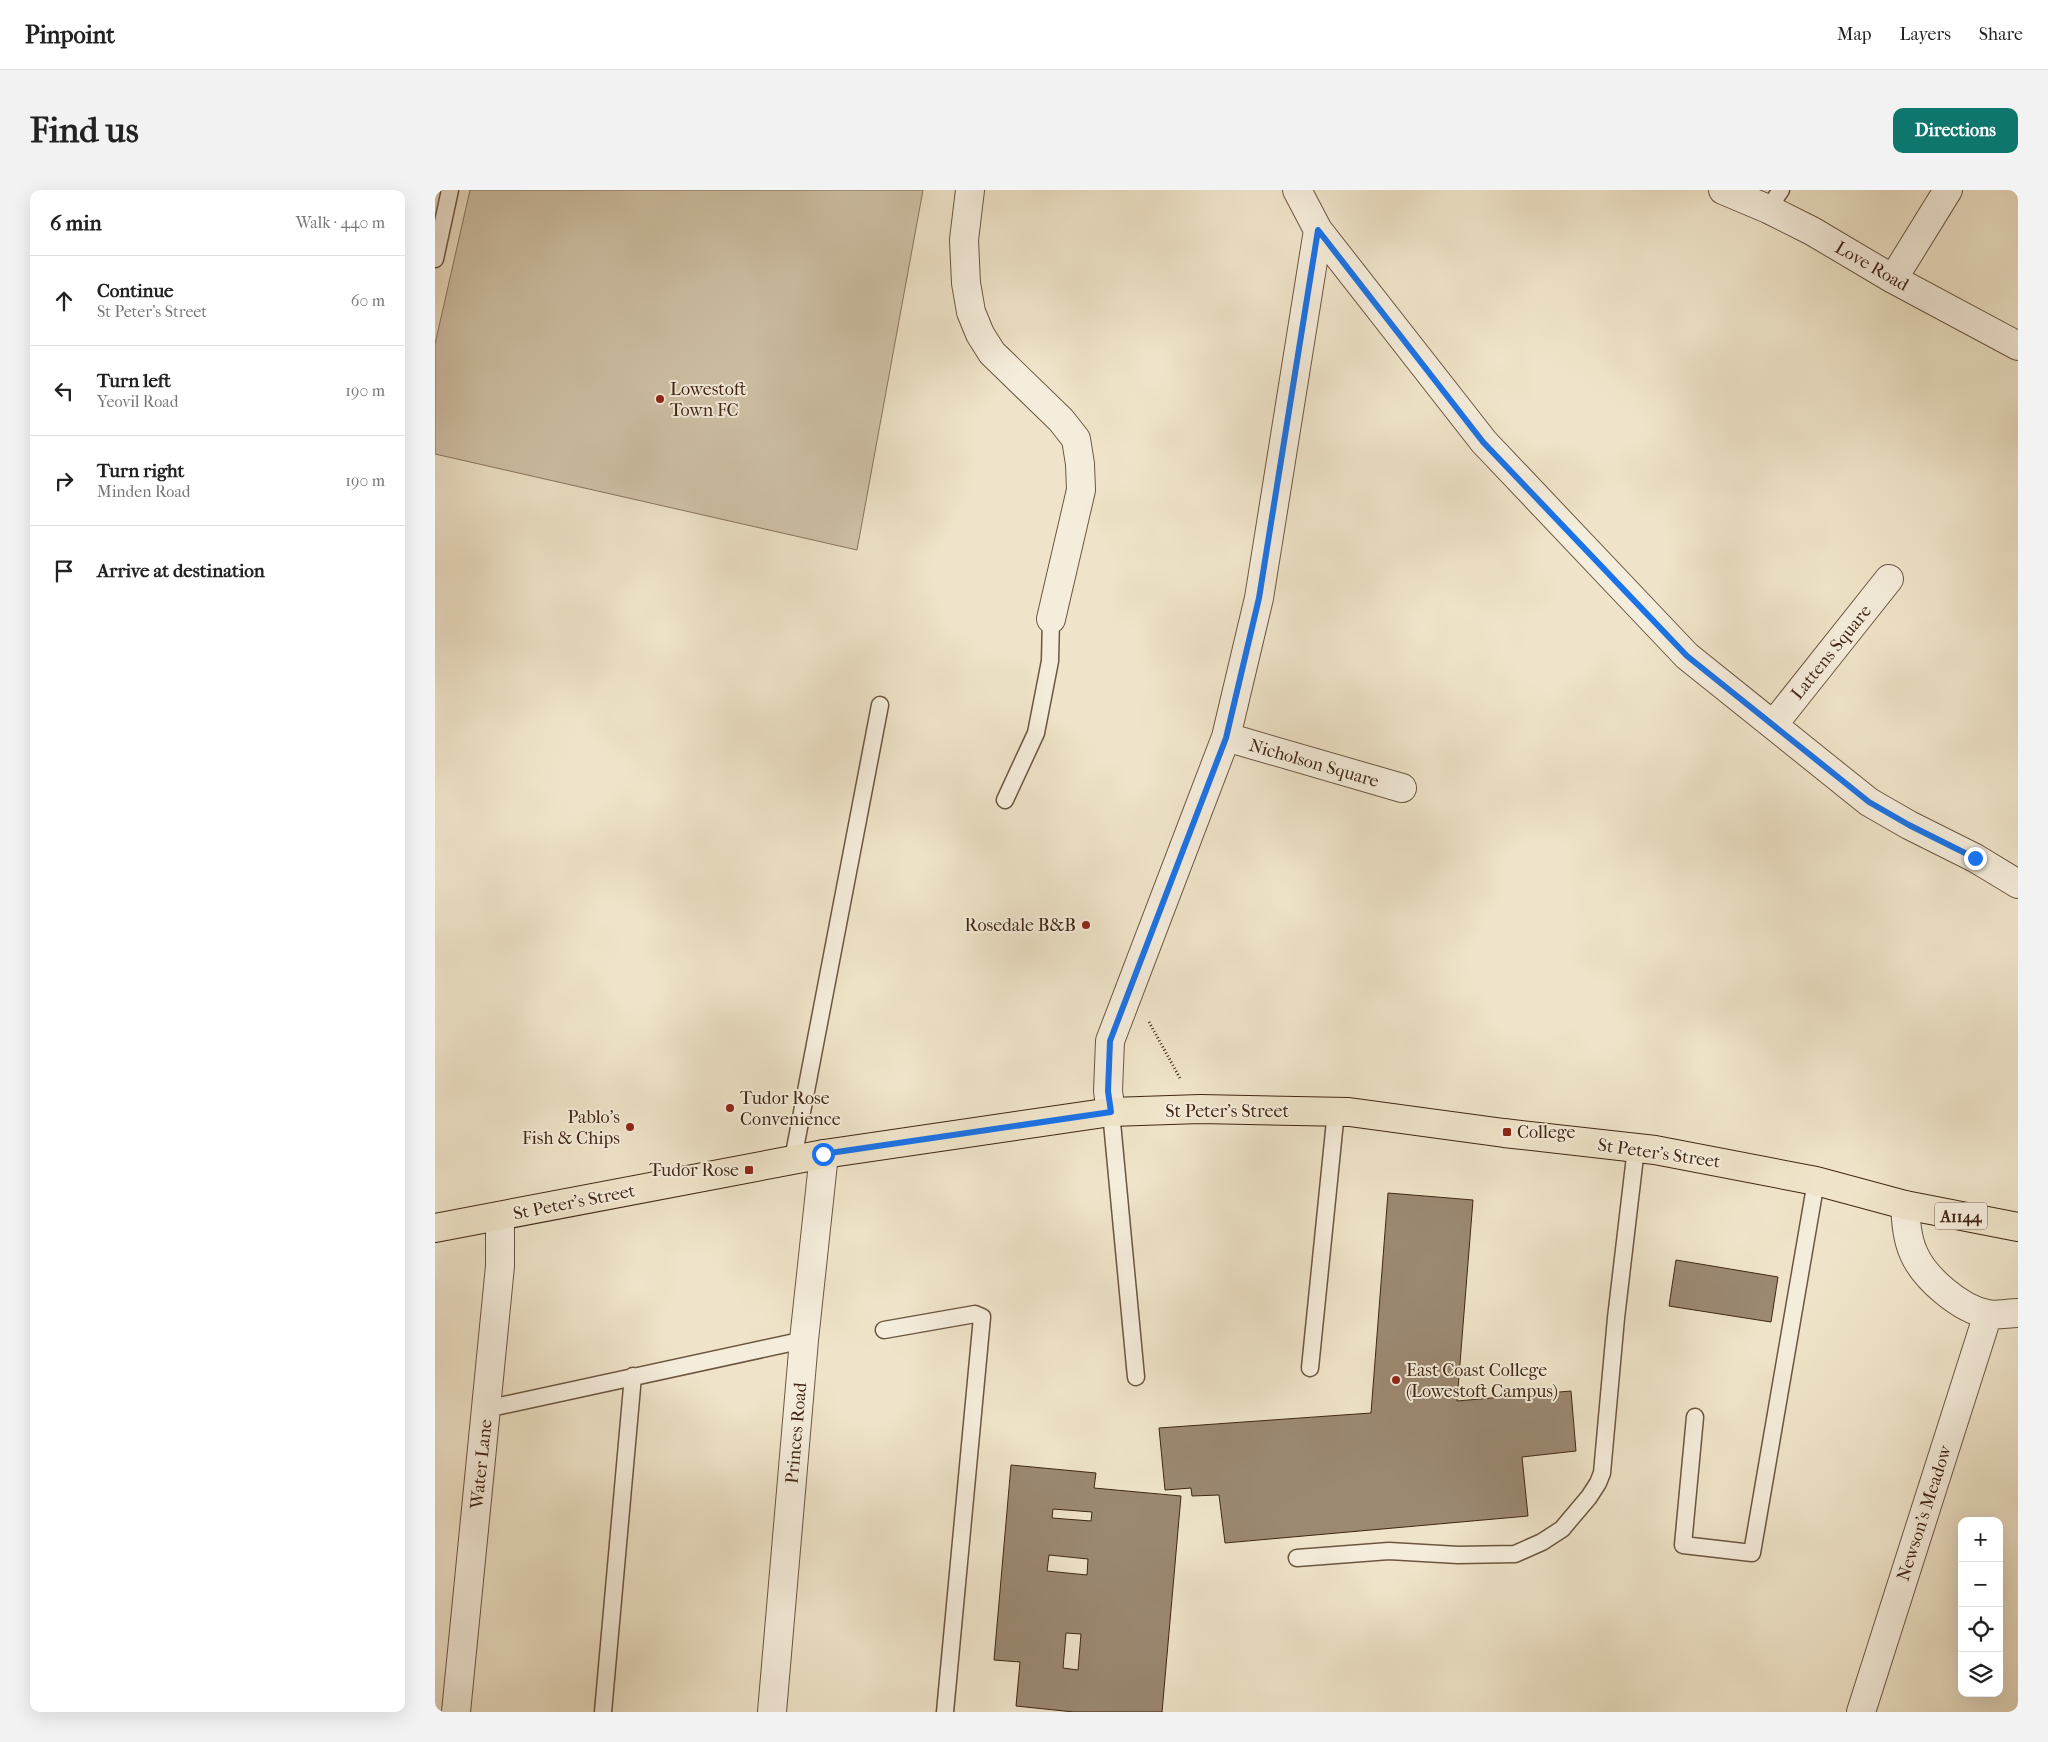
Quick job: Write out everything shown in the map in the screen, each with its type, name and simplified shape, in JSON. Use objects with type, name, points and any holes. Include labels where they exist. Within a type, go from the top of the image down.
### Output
[{"type":"main road","name":"St Peter's Street","points":[[435,1228],[823,1154],[1111,1112],[1200,1109],[1335,1111],[1707,1158],[1816,1181],[1905,1205],[2018,1227]]},
{"type":"street","points":[[970,190],[965,240],[965,283],[971,312],[977,327],[992,353],[1061,420],[1075,439],[1080,464],[1081,490],[1051,619]]},
{"type":"street","points":[[1297,190],[1318,230],[1483,442],[1687,656],[1869,802],[1909,825],[1975,858],[2018,884]]},
{"type":"street","name":"Love Road","points":[[1723,190],[1774,199],[1811,231],[1893,279],[2018,346]]},
{"type":"street","points":[[1893,279],[1948,190]]},
{"type":"street","points":[[1111,1112],[1108,1091],[1110,1041],[1226,738],[1259,598],[1318,230]]},
{"type":"street","name":"Lattens Square","points":[[1773,725],[1889,579]]},
{"type":"street","name":"Nicholson Square","points":[[1226,738],[1402,788]]},
{"type":"street","name":"Princes Road","points":[[772,1712],[804,1340],[823,1154]]},
{"type":"street","points":[[1905,1205],[1908,1237],[1915,1256],[1928,1275],[1965,1306],[1988,1314],[2018,1313]]},
{"type":"street","name":"Water Lane","points":[[456,1712],[501,1266],[500,1216]]},
{"type":"street","name":"Newson's Meadow","points":[[1861,1712],[1988,1314]]},
{"type":"lane","points":[[435,259],[450,190]]},
{"type":"lane","points":[[1005,800],[1036,733],[1050,661],[1051,619]]},
{"type":"lane","points":[[793,1160],[880,705]]},
{"type":"lane","points":[[1310,1368],[1335,1111]]},
{"type":"lane","points":[[1111,1112],[1136,1377]]},
{"type":"lane","points":[[1297,1558],[1389,1551],[1458,1555],[1515,1554],[1542,1542],[1562,1529],[1589,1497],[1598,1484],[1602,1473],[1616,1318],[1636,1148]]},
{"type":"lane","points":[[1695,1417],[1683,1544],[1752,1553],[1816,1181]]},
{"type":"lane","points":[[885,1330],[975,1314],[982,1317],[945,1712]]},
{"type":"lane","points":[[486,1409],[804,1340]]},
{"type":"lane","points":[[603,1712],[633,1376]]},
{"type":"path","points":[[1124,1004],[1144,1012],[1184,1084],[1198,1085],[1200,1109]]},
{"type":"shaded area","name":"Lowestoft Town FC","points":[[470,190],[923,190],[857,550],[435,454],[435,344]]},
{"type":"building","points":[[1388,1193],[1473,1200],[1457,1401],[1571,1391],[1576,1451],[1522,1457],[1528,1516],[1225,1543],[1219,1495],[1192,1496],[1191,1488],[1165,1490],[1159,1428],[1371,1413]]},
{"type":"building","points":[[1676,1260],[1778,1277],[1771,1322],[1669,1306]]},
{"type":"building","points":[[1011,1465],[1096,1473],[1094,1488],[1181,1496],[1162,1712],[1074,1712],[1016,1706],[1020,1662],[994,1660]],"holes":[[[1053,1509],[1092,1512],[1091,1521],[1052,1518]],[[1049,1555],[1088,1559],[1087,1575],[1047,1571]],[[1066,1633],[1081,1634],[1078,1670],[1063,1668]]]},
{"type":"place","name":"Lowestoft Town FC","points":[[660,399]]},
{"type":"place","name":"Rosedale B&B","points":[[1086,925]]},
{"type":"place","name":"Tudor Rose Convenience","points":[[730,1108]]},
{"type":"place","name":"Pablo's Fish & Chips","points":[[630,1127]]},
{"type":"place","name":"College","points":[[1507,1132]]},
{"type":"place","name":"Tudor Rose","points":[[749,1170]]},
{"type":"place","name":"East Coast College (Lowestoft Campus)","points":[[1396,1380]]},
{"type":"route","points":[[823,1154],[1111,1112],[1108,1091],[1110,1041],[1226,738],[1259,598],[1318,230],[1483,442],[1687,656],[1869,802],[1909,825],[1975,858]]}]
